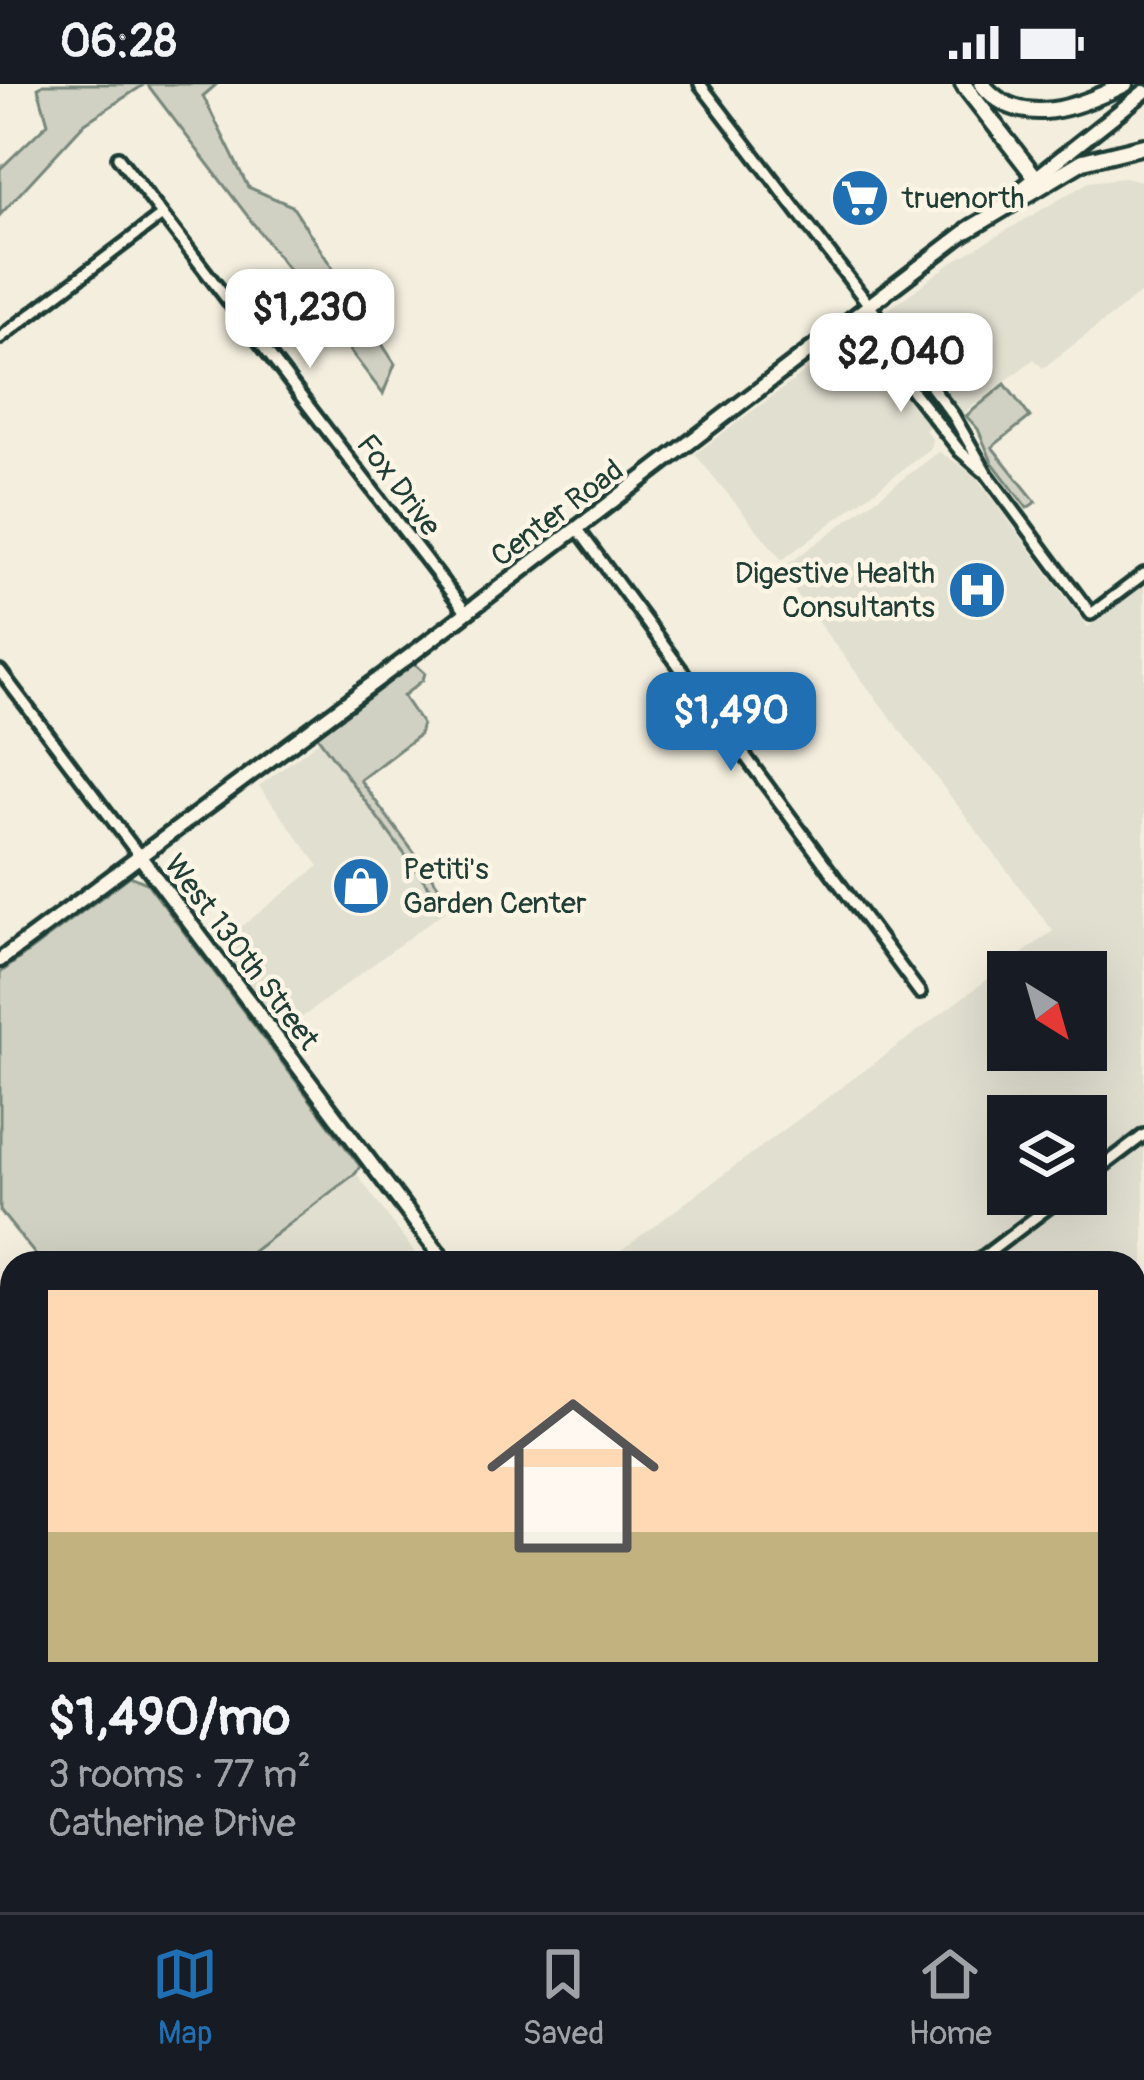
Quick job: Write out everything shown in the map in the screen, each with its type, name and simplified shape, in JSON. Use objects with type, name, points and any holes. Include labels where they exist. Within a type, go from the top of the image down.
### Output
[{"type":"highway","points":[[963,84],[1036,178]]},
{"type":"highway","points":[[982,84],[991,95],[1021,110],[1058,112],[1125,84]]},
{"type":"highway","points":[[968,230],[1083,161],[1144,146]]},
{"type":"main road","name":"Center Road","points":[[0,960],[577,528],[1142,92]]},
{"type":"main road","name":"West 130th Street","points":[[138,854],[437,1251]]},
{"type":"street","points":[[700,84],[953,415],[987,474],[1091,614],[1144,574]]},
{"type":"street","name":"Fox Drive","points":[[118,158],[466,612]]},
{"type":"street","points":[[0,338],[162,215]]},
{"type":"street","points":[[854,317],[960,451],[987,474]]},
{"type":"street","points":[[577,528],[920,993]]},
{"type":"street","name":"West 130th Street","points":[[0,671],[138,854]]},
{"type":"street","points":[[1107,1163],[1144,1135]]},
{"type":"street","points":[[991,1251],[1038,1215]]},
{"type":"shaded area","points":[[43,84],[145,84],[85,123],[0,215],[0,169],[48,123],[38,88]]},
{"type":"shaded area","points":[[147,84],[217,84],[203,96],[248,187],[292,206],[395,364],[383,394]]},
{"type":"shaded area","points":[[1144,181],[1144,291],[1043,368],[1034,359],[963,414],[957,406],[925,430],[932,439],[930,449],[782,560],[695,454],[951,263],[1089,182]]},
{"type":"shaded area","points":[[1005,384],[1030,417],[992,447],[1036,502],[1027,508],[992,462],[978,429],[966,416]]},
{"type":"shaded area","points":[[939,452],[973,473],[1088,627],[1144,584],[1144,1251],[620,1251],[987,980],[987,1071],[1107,1071],[1107,951],[1026,951],[1053,931],[779,571]]},
{"type":"shaded area","points":[[414,663],[425,673],[423,680],[403,696],[422,724],[419,735],[360,780],[449,900],[443,906],[317,736]]},
{"type":"shaded area","name":"Petiti's Garden Center","points":[[319,741],[446,910],[285,1030],[230,957],[237,951],[228,937],[319,866],[259,786]]},
{"type":"shaded area","points":[[130,876],[147,883],[360,1166],[254,1251],[32,1251],[0,1211],[0,973]]},
{"type":"shaded area","points":[[356,1173],[413,1251],[255,1251]]},
{"type":"place","name":"truenorth","points":[[860,198]]},
{"type":"place","name":"Digestive Health Consultants","points":[[977,590]]},
{"type":"place","name":"Petiti's Garden Center","points":[[361,886]]}]
